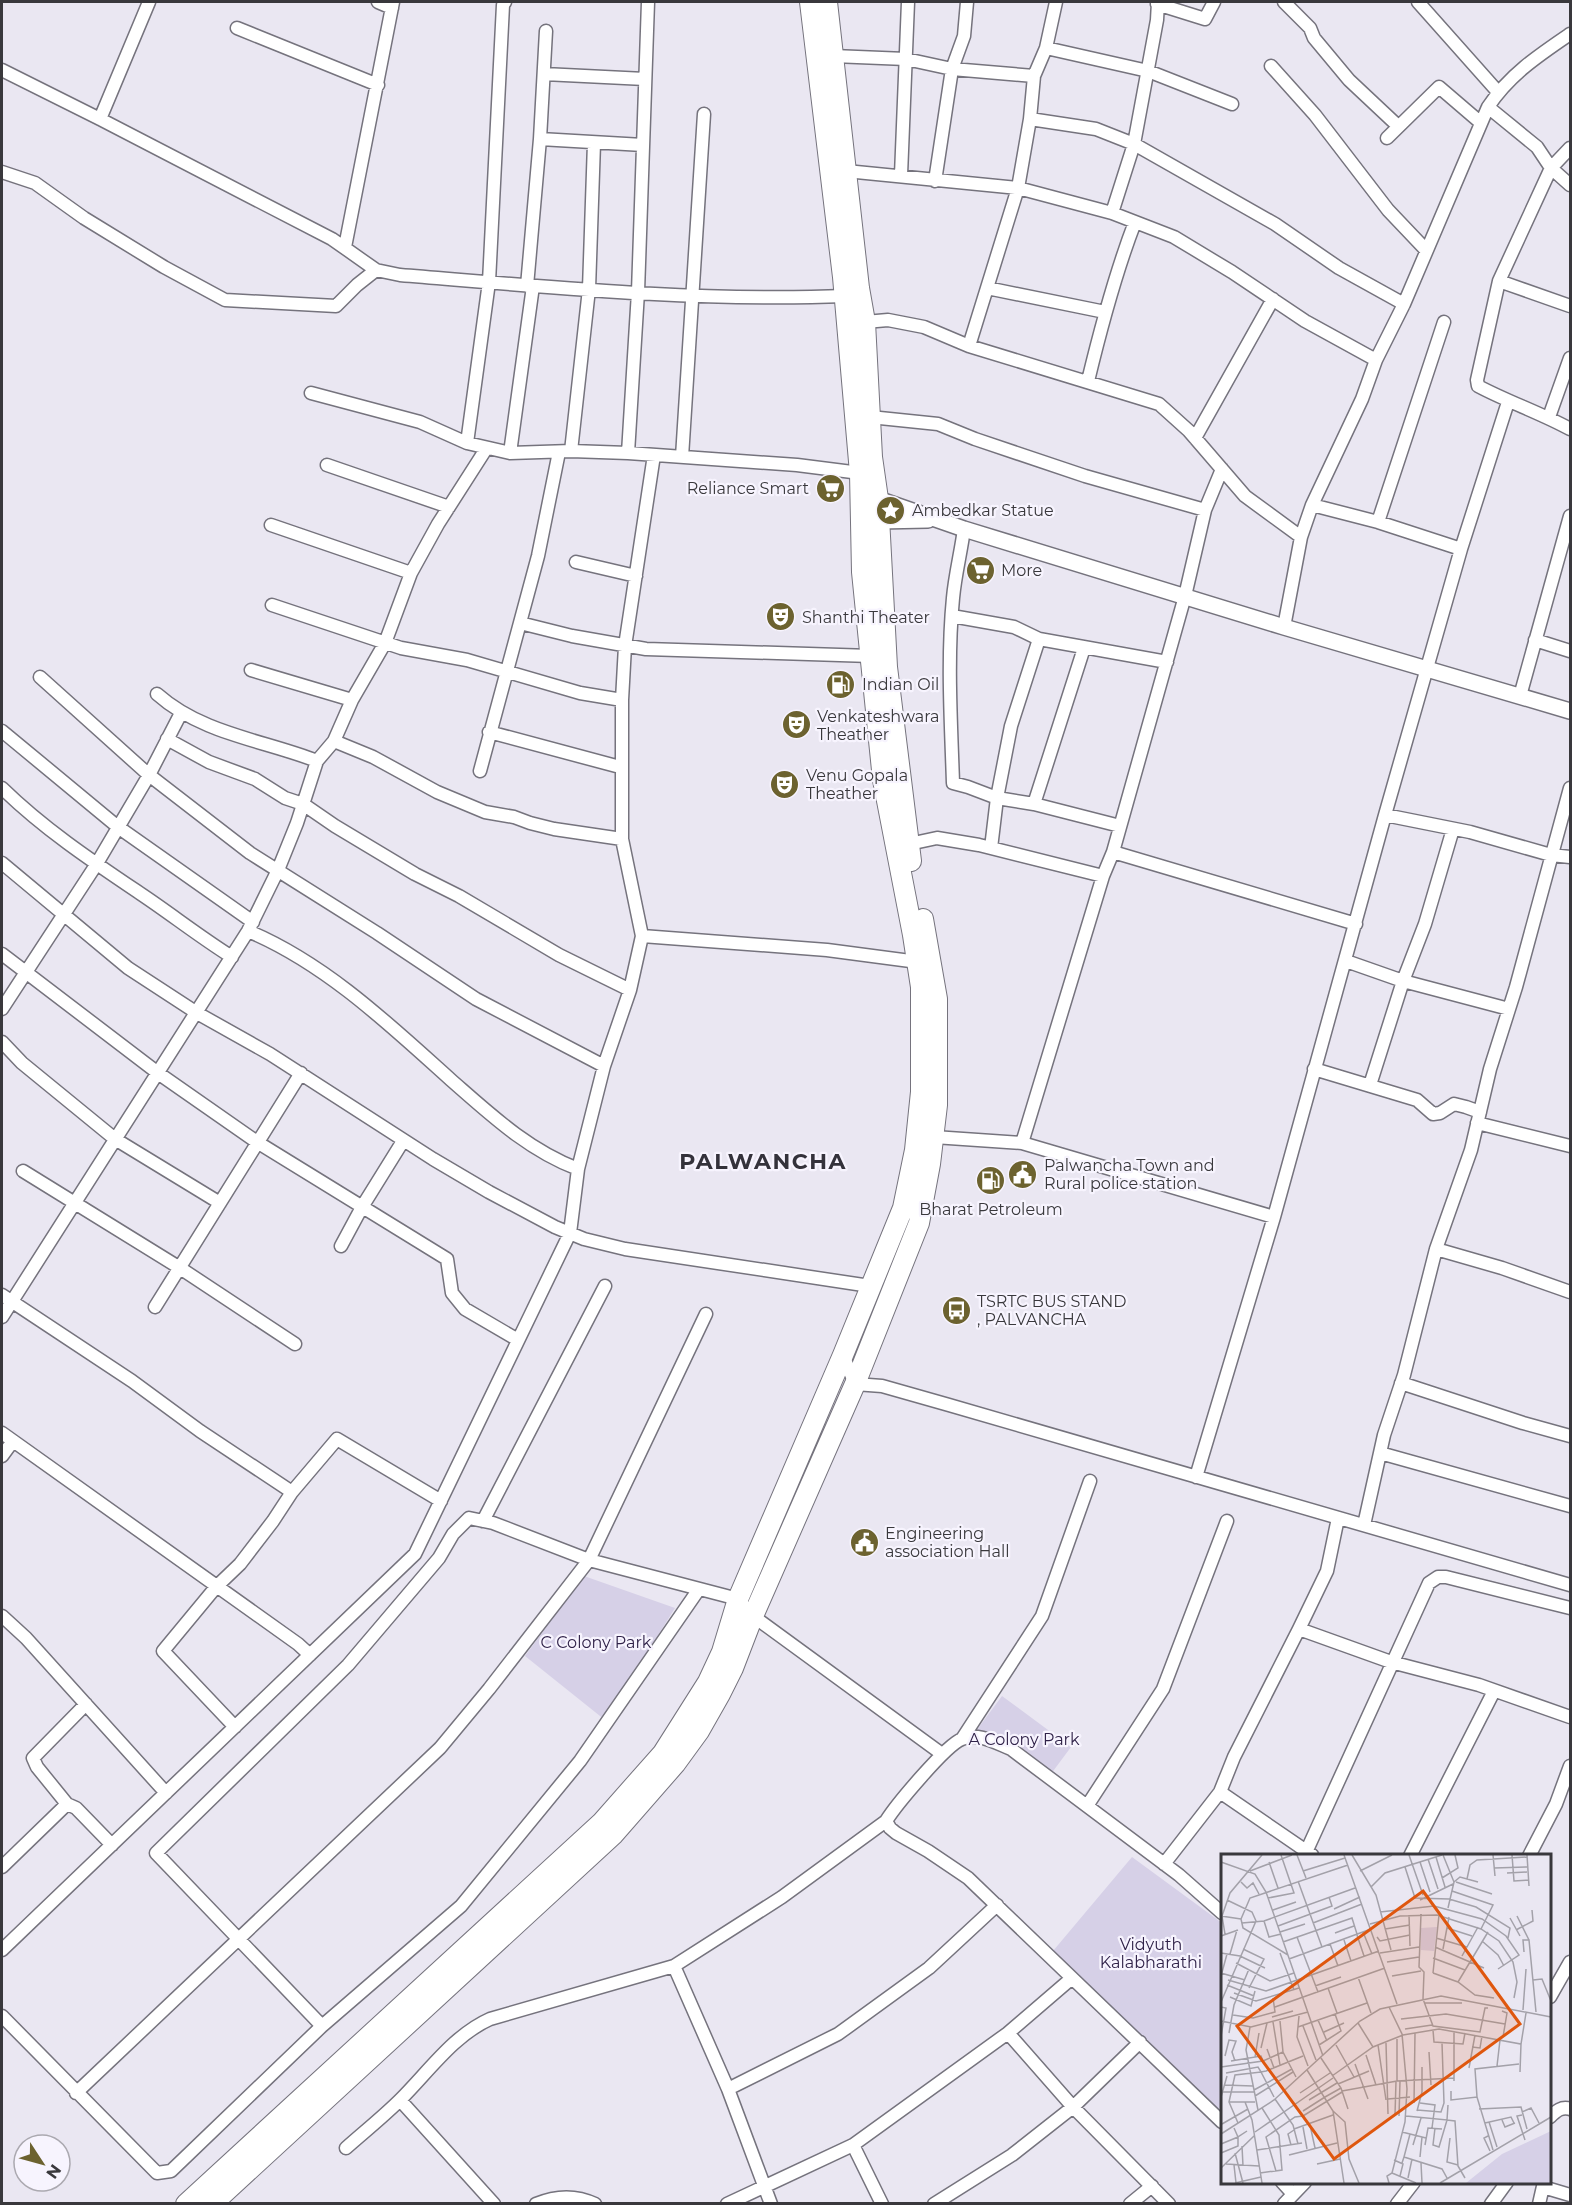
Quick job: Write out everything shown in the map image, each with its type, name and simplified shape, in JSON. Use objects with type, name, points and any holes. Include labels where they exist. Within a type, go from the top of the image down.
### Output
[{"type":"highway","points":[[212,2204],[613,1835],[675,1764],[699,1731],[733,1668],[753,1616],[855,1384],[919,1223],[930,1164],[937,1105],[937,999],[929,945],[912,870],[887,667],[879,521],[860,473],[844,296],[810,2]]},
{"type":"highway","points":[[186,2204],[602,1821],[663,1753],[687,1718],[722,1652],[738,1599],[843,1355],[903,1208],[915,1150],[919,1108],[922,1036],[918,962],[883,780],[871,656],[861,544],[872,457],[865,322],[859,288],[827,2]]},
{"type":"street","points":[[100,118],[149,2]]},
{"type":"street","points":[[345,247],[393,5],[378,2]]},
{"type":"street","points":[[467,443],[489,282],[494,149],[505,2]]},
{"type":"street","points":[[628,453],[638,292],[648,2]]},
{"type":"street","points":[[901,175],[908,2]]},
{"type":"street","points":[[934,180],[952,69],[964,36],[967,2]]},
{"type":"street","points":[[969,346],[1018,189],[1030,119],[1034,76],[1046,48],[1056,2]]},
{"type":"street","points":[[1112,213],[1134,144],[1158,20],[1157,3],[1205,19],[1214,2]]},
{"type":"street","points":[[1284,2],[1310,28],[1314,38],[1349,80],[1398,126]]},
{"type":"street","points":[[1418,2],[1497,92]]},
{"type":"street","points":[[237,28],[378,85]]},
{"type":"street","points":[[510,453],[530,286],[546,31]]},
{"type":"street","points":[[1284,627],[1301,537],[1312,505],[1362,399],[1376,360],[1404,304],[1488,107],[1497,92],[1532,59],[1570,34]]},
{"type":"street","points":[[1046,48],[1148,71],[1232,104]]},
{"type":"street","points":[[833,56],[906,59],[952,69],[1034,76]]},
{"type":"street","points":[[1271,66],[1315,115],[1388,210],[1426,249]]},
{"type":"street","points":[[2,70],[100,118],[345,247],[376,270],[530,286],[781,298],[844,296]]},
{"type":"street","points":[[544,74],[645,79]]},
{"type":"street","points":[[1387,138],[1439,87],[1481,123]]},
{"type":"street","points":[[1488,107],[1537,147],[1551,168],[1570,184]]},
{"type":"street","points":[[682,458],[704,114]]},
{"type":"street","points":[[1030,119],[1096,129],[1134,144],[1275,224],[1339,268],[1404,304]]},
{"type":"street","points":[[540,139],[643,145]]},
{"type":"street","points":[[480,771],[565,452],[589,289],[594,143]]},
{"type":"street","points":[[1570,148],[1551,168],[1499,281],[1477,380],[1478,386],[1508,402],[1549,417],[1570,429]]},
{"type":"street","points":[[846,171],[1018,189],[1112,213],[1173,237],[1232,272],[1305,321],[1376,360]]},
{"type":"street","points":[[2,172],[34,183],[84,218],[164,267],[225,300],[336,306],[376,270]]},
{"type":"street","points":[[1088,381],[1105,312],[1135,222]]},
{"type":"street","points":[[1499,281],[1570,306]]},
{"type":"street","points":[[987,288],[1105,312]]},
{"type":"street","points":[[1195,438],[1273,299]]},
{"type":"street","points":[[865,322],[888,320],[924,327],[969,346],[1159,404],[1195,438],[1245,496],[1301,537]]},
{"type":"street","points":[[1378,522],[1444,322]]},
{"type":"street","points":[[1549,417],[1570,357]]},
{"type":"street","points":[[311,393],[420,422],[467,443],[510,453],[628,453],[797,465],[860,473]]},
{"type":"street","points":[[1196,1477],[1274,1217],[1346,961],[1384,815],[1461,549],[1508,402]]},
{"type":"street","points":[[870,417],[938,424],[975,439],[1085,476],[1205,510]]},
{"type":"street","points":[[2,1317],[6,1298],[115,1139],[197,1013],[250,926],[278,870],[317,761],[334,741],[352,700],[385,643],[411,573],[486,449]]},
{"type":"street","points":[[2,1950],[415,1554],[570,1233],[578,1169],[604,1066],[630,990],[642,936],[622,839],[620,767],[625,646],[654,455]]},
{"type":"street","points":[[327,465],[449,507]]},
{"type":"street","points":[[1022,1143],[1103,876],[1113,852],[1185,596],[1205,510],[1222,469]]},
{"type":"street","points":[[868,498],[964,530],[1570,711]]},
{"type":"street","points":[[1312,505],[1378,522],[1461,549]]},
{"type":"street","points":[[1520,696],[1570,516]]},
{"type":"street","points":[[861,544],[879,521],[937,520]]},
{"type":"street","points":[[271,525],[411,573]]},
{"type":"street","points":[[964,530],[952,616],[950,662],[953,783],[997,798],[1034,804],[1120,826]]},
{"type":"street","points":[[576,562],[636,576]]},
{"type":"street","points":[[272,605],[401,648],[467,660],[580,693],[622,700]]},
{"type":"street","points":[[952,616],[1014,627],[1039,639],[1167,662]]},
{"type":"street","points":[[520,622],[572,636],[625,646],[715,652],[871,656]]},
{"type":"street","points":[[991,848],[997,798],[1011,726],[1039,639]]},
{"type":"street","points":[[1535,640],[1570,651]]},
{"type":"street","points":[[1034,804],[1084,648]]},
{"type":"street","points":[[251,670],[352,700]]},
{"type":"street","points":[[40,678],[149,775],[250,853],[476,999],[604,1066]]},
{"type":"street","points":[[157,694],[181,713],[210,727],[317,761]]},
{"type":"street","points":[[2,1009],[96,865],[149,775],[181,713]]},
{"type":"street","points":[[2,731],[118,827],[250,926],[321,972],[411,1044],[486,1112],[525,1143],[555,1160],[578,1169]]},
{"type":"street","points":[[489,732],[620,767]]},
{"type":"street","points":[[167,739],[209,762],[255,779],[285,798],[303,804],[415,874],[459,896],[559,955],[630,990]]},
{"type":"street","points":[[334,741],[373,757],[437,792],[485,812],[514,817],[554,829],[622,839]]},
{"type":"street","points":[[2,788],[31,816],[96,865],[231,957]]},
{"type":"street","points":[[1364,1525],[1380,1454],[1420,1317],[1436,1249],[1471,1150],[1490,1069],[1509,1009],[1570,788]]},
{"type":"street","points":[[1384,815],[1453,829],[1551,855],[1570,857]]},
{"type":"street","points":[[1370,1084],[1403,981],[1425,924],[1453,829]]},
{"type":"street","points":[[909,844],[937,838],[991,848],[1103,876]]},
{"type":"street","points":[[1113,852],[1356,924]]},
{"type":"street","points":[[2,863],[128,968],[197,1013],[270,1054],[403,1141],[489,1192],[570,1233],[584,1239],[625,1249],[870,1286]]},
{"type":"street","points":[[642,936],[827,950],[918,962]]},
{"type":"street","points":[[2,954],[158,1073],[257,1142],[447,1259],[452,1293],[465,1309],[518,1340]]},
{"type":"street","points":[[1346,961],[1403,981],[1509,1009]]},
{"type":"street","points":[[2,1042],[22,1063],[115,1139],[219,1203]]},
{"type":"street","points":[[1314,1069],[1417,1100],[1433,1114],[1440,1113],[1454,1104],[1466,1107],[1479,1118],[1570,1146]]},
{"type":"street","points":[[155,1307],[301,1074]]},
{"type":"street","points":[[919,1108],[934,1137],[1022,1143],[1274,1217]]},
{"type":"street","points":[[341,1246],[403,1141]]},
{"type":"street","points":[[22,1171],[180,1268],[295,1344]]},
{"type":"street","points":[[1436,1249],[1502,1268],[1570,1292]]},
{"type":"street","points":[[483,1521],[605,1286]]},
{"type":"street","points":[[6,1298],[132,1381],[200,1431],[292,1492]]},
{"type":"street","points":[[76,2093],[440,1748],[489,1689],[589,1560],[706,1314]]},
{"type":"street","points":[[843,1355],[855,1384],[882,1386],[1570,1585]]},
{"type":"street","points":[[1401,1383],[1570,1436]]},
{"type":"street","points":[[2,1433],[298,1644],[310,1655]]},
{"type":"street","points":[[235,1727],[163,1651],[216,1587],[240,1564],[292,1492],[337,1438],[441,1501]]},
{"type":"street","points":[[2,1456],[12,1441]]},
{"type":"street","points":[[1380,1454],[1570,1506]]},
{"type":"street","points":[[346,2148],[400,2100],[449,2048],[480,2024],[674,1966],[782,1897],[886,1821],[942,1754],[962,1739],[1042,1616],[1090,1481]]},
{"type":"street","points":[[322,2026],[156,1853],[348,1665],[439,1558],[453,1534],[469,1518],[493,1523],[589,1560],[738,1599],[753,1616],[942,1754]]},
{"type":"street","points":[[1164,1864],[1220,1792],[1234,1757],[1327,1571],[1338,1518]]},
{"type":"street","points":[[1087,1806],[1163,1689],[1227,1521]]},
{"type":"street","points":[[1220,1792],[1310,1853],[1391,1662],[1429,1583],[1438,1577],[1461,1581],[1570,1608]]},
{"type":"street","points":[[2,2016],[157,2173],[171,2171],[322,2026],[461,1906],[580,1761],[699,1589]]},
{"type":"street","points":[[2,1616],[26,1638],[166,1793]]},
{"type":"street","points":[[1299,1629],[1391,1662],[1494,1691],[1570,1717]]},
{"type":"street","points":[[1411,1854],[1494,1691]]},
{"type":"street","points":[[86,1704],[33,1758],[37,1767],[68,1804],[76,1808],[112,1845]]},
{"type":"street","points":[[962,1739],[981,1737],[1011,1749],[1164,1864],[1221,1912]]},
{"type":"street","points":[[1530,1854],[1556,1804],[1570,1766]]},
{"type":"street","points":[[2,1867],[68,1804]]},
{"type":"street","points":[[886,1821],[896,1833],[968,1878],[1221,2121]]},
{"type":"street","points":[[728,2089],[838,2034],[929,1968],[997,1905]]},
{"type":"street","points":[[1551,1995],[1570,1962]]},
{"type":"street","points":[[674,1966],[728,2089],[771,2204]]},
{"type":"street","points":[[727,2204],[853,2145],[1008,2033],[1072,1978]]},
{"type":"street","points":[[1008,2033],[1072,2107],[1169,2204]]},
{"type":"street","points":[[934,2204],[1012,2155],[1072,2107],[1140,2042]]},
{"type":"street","points":[[400,2100],[494,2204]]},
{"type":"street","points":[[1551,2116],[1565,2107],[1570,2109]]},
{"type":"street","points":[[853,2145],[882,2204]]},
{"type":"street","points":[[1283,2184],[1288,2199],[1303,2184]]},
{"type":"street","points":[[1397,2204],[1412,2184]]},
{"type":"street","points":[[1491,2204],[1506,2184]]},
{"type":"street","points":[[1539,2204],[1543,2185],[1570,2195]]},
{"type":"street","points":[[1130,2204],[1152,2186]]},
{"type":"street","points":[[536,2204],[548,2199],[569,2197],[595,2204]]},
{"type":"green space","name":"C Colony Park","points":[[584,1576],[675,1608],[605,1720],[525,1656]]},
{"type":"green space","name":"A Colony Park","points":[[1002,1696],[1071,1747],[1045,1782],[976,1731]]},
{"type":"green space","name":"Vidyuth Kalabharathi","points":[[1132,1857],[1221,1922],[1221,2105],[1219,2109],[1053,1951]]},
{"type":"place","name":"Reliance Smart","points":[[830,488]]},
{"type":"place","name":"Ambedkar Statue","points":[[891,510]]},
{"type":"place","name":"More","points":[[980,570]]},
{"type":"place","name":"Shanthi Theater","points":[[781,617]]},
{"type":"place","name":"Indian Oil","points":[[841,684]]},
{"type":"place","name":"Venkateshwara Theather","points":[[796,725]]},
{"type":"place","name":"Venu Gopala Theather","points":[[785,784]]},
{"type":"place","name":"Palwancha Town and Rural police station","points":[[1023,1174]]},
{"type":"place","name":"Bharat Petroleum","points":[[991,1181]]},
{"type":"place","name":"TSRTC BUS STAND , PALVANCHA","points":[[956,1310]]},
{"type":"place","name":"Engineering association Hall","points":[[864,1542]]},
{"type":"district","name":"PALWANCHA","points":[[763,1161]]}]
